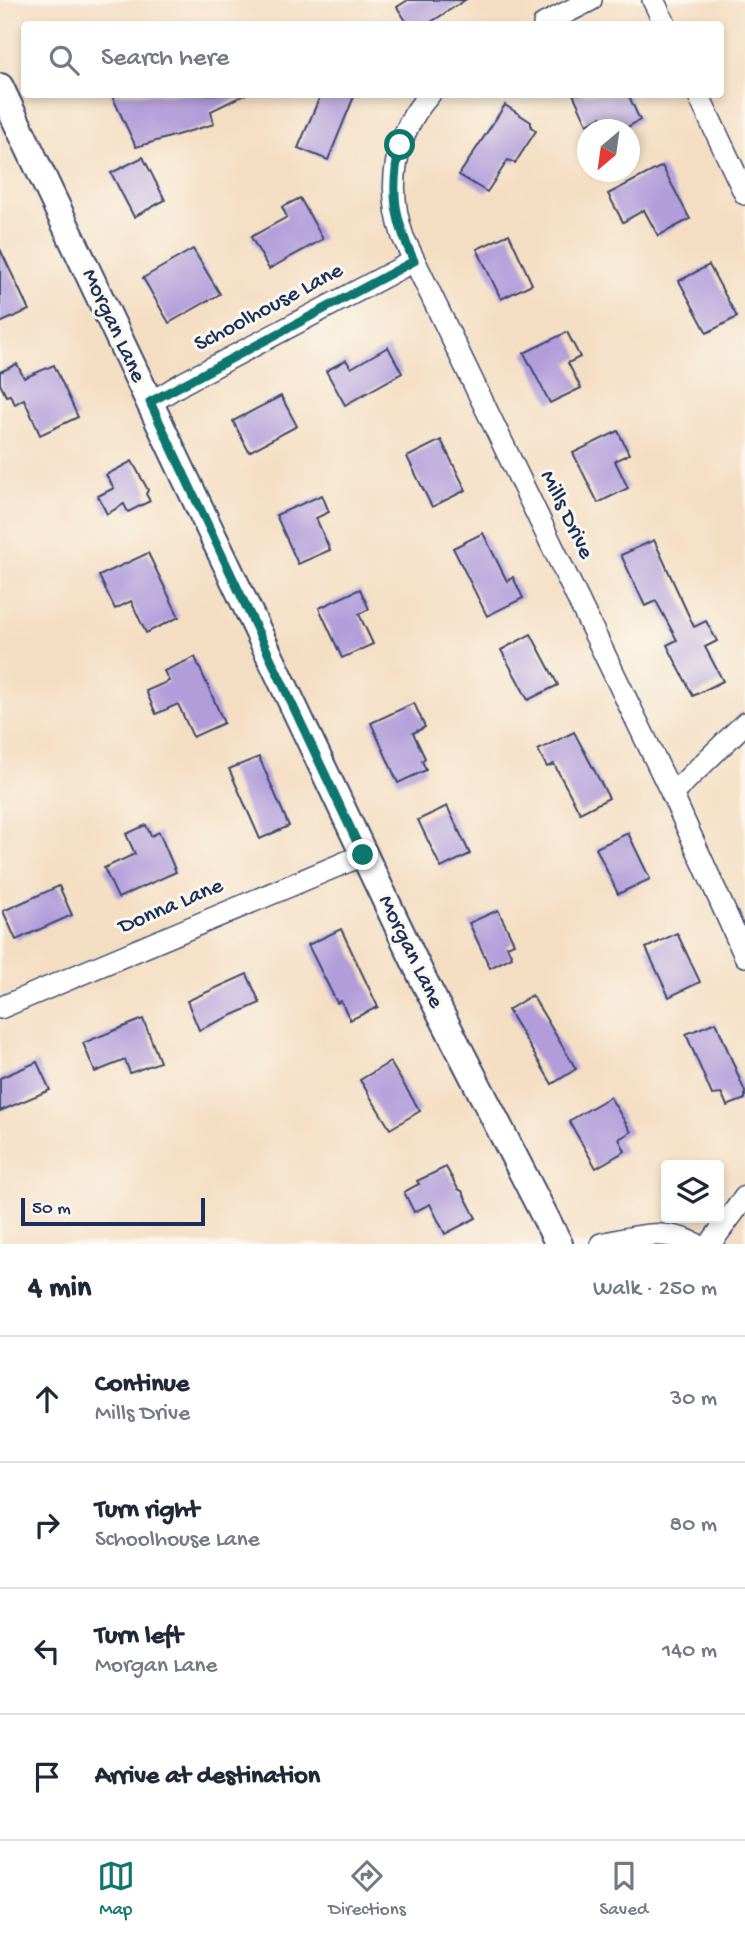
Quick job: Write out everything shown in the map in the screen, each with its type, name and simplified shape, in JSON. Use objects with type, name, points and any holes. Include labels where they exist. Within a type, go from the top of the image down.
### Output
[{"type":"street","points":[[550,21],[591,0]]},
{"type":"street","points":[[653,0],[664,21]]},
{"type":"street","name":"Morgan Lane","points":[[0,87],[363,855],[489,1112],[559,1244]]},
{"type":"street","name":"Mills Drive","points":[[427,98],[409,124],[400,145],[395,169],[397,220],[414,261],[672,794],[745,956]]},
{"type":"street","points":[[700,98],[745,194]]},
{"type":"street","name":"Schoolhouse Lane","points":[[150,402],[414,261]]},
{"type":"street","points":[[672,794],[745,723]]},
{"type":"street","name":"Donna Lane","points":[[0,1008],[363,855]]},
{"type":"street","points":[[710,1244],[745,1197]]},
{"type":"street","points":[[601,1244],[648,1234],[665,1234],[696,1244]]},
{"type":"building","points":[[408,0],[465,0],[433,21],[406,21],[397,7]]},
{"type":"building","points":[[113,98],[238,98],[211,111],[214,124],[136,147]]},
{"type":"building","points":[[319,98],[353,98],[328,160],[298,148]]},
{"type":"building","points":[[575,98],[630,98],[640,119],[602,119],[585,119]]},
{"type":"building","points":[[505,105],[531,122],[531,127],[536,131],[515,163],[508,160],[487,192],[459,175]]},
{"type":"building","points":[[143,157],[165,200],[134,217],[111,173]]},
{"type":"building","points":[[662,166],[690,219],[658,236],[644,210],[623,222],[608,194],[631,182],[640,182],[640,177]]},
{"type":"building","points":[[300,198],[323,239],[269,269],[251,237],[287,217],[282,207]]},
{"type":"building","points":[[509,234],[532,284],[501,299],[477,249]]},
{"type":"building","points":[[0,249],[29,310],[0,323]]},
{"type":"building","points":[[193,249],[220,294],[169,323],[143,278]]},
{"type":"building","points":[[709,265],[737,317],[707,333],[679,281]]},
{"type":"building","points":[[567,332],[580,357],[568,363],[581,388],[550,403],[524,353]]},
{"type":"building","points":[[388,347],[402,373],[345,405],[326,371],[346,360],[351,368]]},
{"type":"building","points":[[17,364],[24,378],[54,365],[78,417],[40,435],[24,399],[15,404],[10,395],[6,396],[0,384],[0,372]]},
{"type":"building","points":[[281,396],[297,426],[249,452],[233,421]]},
{"type":"building","points":[[618,431],[629,454],[615,461],[628,488],[598,503],[573,453]]},
{"type":"building","points":[[441,440],[466,490],[432,507],[407,457]]},
{"type":"building","points":[[132,461],[148,490],[146,494],[150,501],[128,512],[124,504],[107,514],[98,496],[114,488],[106,475]]},
{"type":"building","points":[[322,495],[329,512],[316,518],[330,550],[298,564],[276,515]]},
{"type":"building","points":[[483,533],[507,581],[513,577],[523,598],[487,616],[453,548]]},
{"type":"building","points":[[654,540],[694,627],[706,621],[717,641],[705,647],[723,681],[693,696],[667,645],[677,640],[656,601],[645,606],[621,555]]},
{"type":"building","points":[[148,553],[179,617],[146,633],[131,601],[115,609],[99,576]]},
{"type":"building","points":[[360,589],[369,609],[359,614],[373,644],[342,658],[319,608]]},
{"type":"building","points":[[531,634],[558,685],[528,700],[501,650]]},
{"type":"building","points":[[195,657],[224,723],[193,737],[178,704],[156,714],[146,691],[169,681],[164,671]]},
{"type":"building","points":[[414,703],[425,727],[413,733],[425,758],[422,761],[426,770],[398,783],[371,723]]},
{"type":"building","points":[[574,732],[609,798],[580,813],[554,764],[547,767],[538,750]]},
{"type":"building","points":[[259,757],[289,826],[260,839],[229,769]]},
{"type":"building","points":[[447,806],[470,854],[441,868],[418,820]]},
{"type":"building","points":[[146,825],[151,836],[159,832],[176,872],[118,898],[104,868],[135,854],[126,834]]},
{"type":"building","points":[[628,833],[650,879],[618,894],[596,848]]},
{"type":"building","points":[[59,886],[72,915],[16,940],[3,911]]},
{"type":"building","points":[[498,910],[514,943],[507,946],[512,957],[490,968],[469,923]]},
{"type":"building","points":[[341,929],[378,1007],[350,1020],[341,1001],[337,1003],[308,945]]},
{"type":"building","points":[[677,933],[700,982],[669,997],[646,948]]},
{"type":"building","points":[[247,974],[260,1003],[199,1030],[187,1001]]},
{"type":"building","points":[[532,995],[576,1069],[552,1084],[508,1010]]},
{"type":"building","points":[[143,1019],[160,1062],[130,1073],[125,1060],[95,1072],[83,1043]]},
{"type":"building","points":[[716,1022],[745,1092],[745,1099],[727,1106],[722,1094],[712,1095],[686,1034]]},
{"type":"building","points":[[37,1062],[50,1090],[0,1111],[0,1078]]},
{"type":"building","points":[[390,1062],[420,1111],[390,1129],[360,1080]]},
{"type":"building","points":[[610,1097],[631,1132],[619,1139],[625,1151],[596,1168],[569,1121]]},
{"type":"building","points":[[446,1167],[476,1218],[445,1234],[430,1204],[414,1212],[404,1192],[419,1184],[417,1181]]},
{"type":"route","points":[[363,855],[150,402],[414,261],[397,220],[394,196],[395,169],[400,145]]}]
